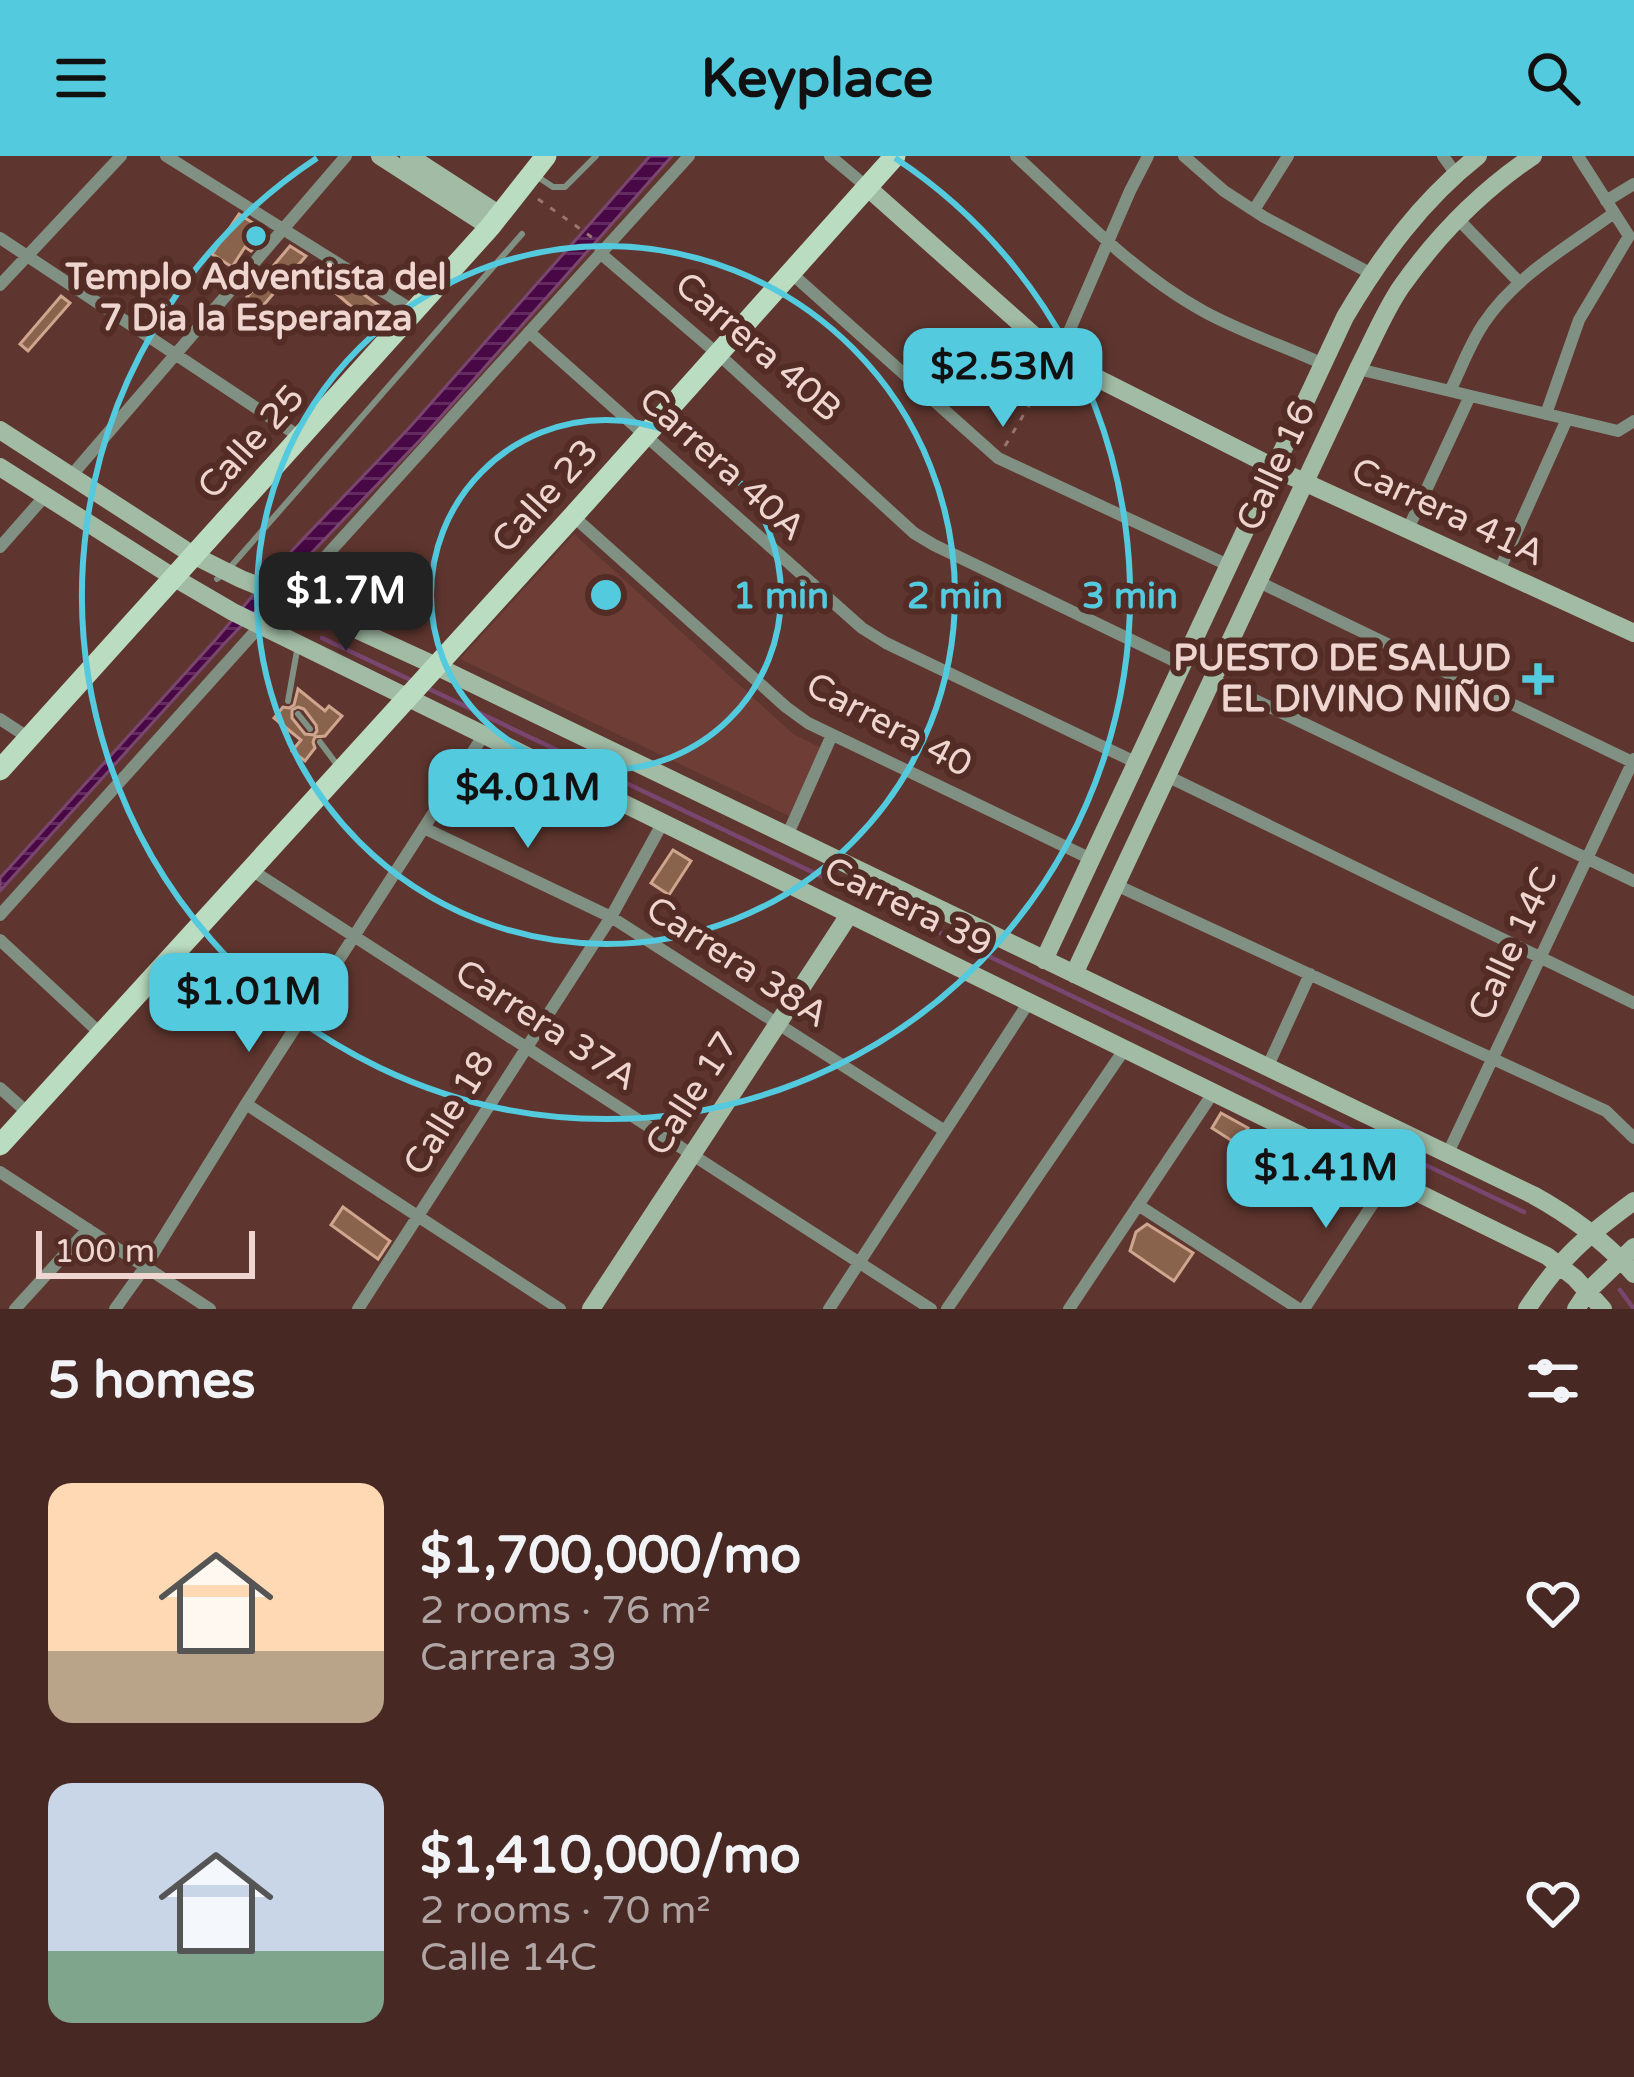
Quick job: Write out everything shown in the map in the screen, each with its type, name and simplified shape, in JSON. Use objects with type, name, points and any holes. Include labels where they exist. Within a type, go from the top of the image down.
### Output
[{"type":"main road","name":"Calle 23","points":[[0,1145],[895,156]]},
{"type":"main road","name":"Calle 25","points":[[0,770],[534,172]]},
{"type":"street","points":[[0,285],[121,156]]},
{"type":"street","points":[[166,156],[414,311]]},
{"type":"street","points":[[71,476],[346,156]]},
{"type":"street","points":[[380,156],[495,221]]},
{"type":"street","points":[[409,156],[495,221]]},
{"type":"street","points":[[282,596],[529,332],[599,247],[689,156]]},
{"type":"street","name":"Carrera 41A","points":[[830,156],[1058,357],[1276,468],[1634,633]]},
{"type":"street","points":[[1016,156],[1149,275],[1206,313],[1323,364]]},
{"type":"street","points":[[1058,357],[1148,156]]},
{"type":"street","points":[[1184,156],[1254,210],[1370,273]]},
{"type":"street","points":[[1254,210],[1288,156]]},
{"type":"street","points":[[1443,156],[1456,174]]},
{"type":"street","name":"Calle 16","points":[[1044,960],[1345,317],[1370,273],[1410,221],[1478,156]]},
{"type":"street","name":"Calle 16","points":[[1074,974],[1400,289],[1456,218],[1533,156]]},
{"type":"street","points":[[1546,414],[1579,320],[1629,236],[1578,156]]},
{"type":"street","points":[[1450,391],[1482,324],[1520,282],[1634,184]]},
{"type":"street","points":[[1456,218],[1520,282]]},
{"type":"street","points":[[0,238],[300,437]]},
{"type":"street","name":"Carrera 40B","points":[[599,247],[914,533],[1183,665]]},
{"type":"street","points":[[790,273],[998,458],[1229,566]]},
{"type":"street","name":"Carrera 40A","points":[[529,332],[862,628],[1137,763]]},
{"type":"street","points":[[1358,369],[1618,431],[1631,424]]},
{"type":"street","points":[[1408,530],[1470,396]]},
{"type":"street","points":[[1498,571],[1567,419]]},
{"type":"street","name":"Carrera 39","points":[[0,430],[194,555],[235,579],[282,596],[422,680],[483,736],[1508,1235],[1558,1264],[1604,1309]]},
{"type":"street","name":"Carrera 39","points":[[0,466],[233,613],[298,645],[422,680],[787,836],[1544,1201],[1627,1252],[1634,1274]]},
{"type":"street","points":[[0,547],[45,496]]},
{"type":"street","name":"Carrera 40","points":[[573,516],[808,723],[1091,859]]},
{"type":"street","name":"Carrera 39","points":[[172,578],[235,579]]},
{"type":"street","points":[[1259,582],[1634,761]]},
{"type":"street","points":[[0,915],[256,624]]},
{"type":"street","points":[[1213,680],[1634,881]]},
{"type":"street","points":[[0,718],[29,738]]},
{"type":"street","points":[[787,836],[832,735]]},
{"type":"street","points":[[115,1309],[483,736]]},
{"type":"street","name":"Calle 14C","points":[[1447,1155],[1634,761]]},
{"type":"street","points":[[1167,776],[1634,1003]]},
{"type":"street","name":"Calle 18","points":[[358,1309],[611,917],[662,824]]},
{"type":"street","name":"Carrera 38A","points":[[424,828],[611,917],[945,1131]]},
{"type":"street","name":"Carrera 37A","points":[[250,869],[931,1309]]},
{"type":"street","points":[[1116,885],[1606,1111],[1634,1138]]},
{"type":"street","name":"Calle 17","points":[[592,1309],[849,915]]},
{"type":"street","points":[[0,940],[100,1033]]},
{"type":"street","points":[[1267,1068],[1310,974]]},
{"type":"street","points":[[830,1309],[1029,1003]]},
{"type":"street","points":[[947,1309],[1124,1050]]},
{"type":"street","points":[[0,1088],[28,1113]]},
{"type":"street","points":[[1070,1309],[1213,1093]]},
{"type":"street","points":[[246,1104],[560,1309]]},
{"type":"street","points":[[0,1172],[210,1309]]},
{"type":"street","points":[[1138,1205],[1301,1309],[1389,1179]]},
{"type":"street","points":[[1527,1309],[1558,1264],[1634,1201]]},
{"type":"street","points":[[15,1309],[88,1229]]},
{"type":"street","points":[[1576,1309],[1627,1252]]},
{"type":"lane","points":[[534,172],[553,188],[565,187],[596,156]]},
{"type":"lane","points":[[235,579],[522,234]]},
{"type":"lane","points":[[288,700],[298,645]]},
{"type":"lane","points":[[298,714],[310,729]]},
{"type":"lane","points":[[320,742],[340,769]]},
{"type":"path","points":[[534,172],[599,247]]},
{"type":"path","points":[[998,458],[1058,357]]},
{"type":"shaded area","points":[[650,156],[672,156],[421,439],[224,644],[0,891],[0,878]]},
{"type":"shaded area","points":[[574,534],[793,734],[823,749],[789,816],[460,659]]},
{"type":"building","points":[[239,214],[267,232],[251,251],[245,247],[232,267],[212,254]]},
{"type":"building","points":[[290,246],[306,256],[261,308],[247,297]]},
{"type":"building","points":[[347,282],[389,313],[377,329],[337,294]]},
{"type":"building","points":[[61,296],[70,303],[28,351],[20,344]]},
{"type":"building","points":[[298,689],[325,711],[329,706],[342,716],[325,736],[315,737],[315,748],[305,761],[292,751],[301,740],[274,718],[283,707],[294,705]],"holes":[[[304,709],[316,725],[314,735],[305,734],[292,718],[292,710]]]},
{"type":"building","points":[[673,850],[691,861],[669,895],[651,883]]},
{"type":"building","points":[[1221,1113],[1248,1128],[1237,1144],[1212,1128]]},
{"type":"building","points":[[343,1207],[390,1241],[378,1259],[331,1225]]},
{"type":"building","points":[[1147,1224],[1193,1253],[1174,1281],[1130,1251],[1136,1232]]},
{"type":"waterway","points":[[322,638],[415,682]]},
{"type":"waterway","points":[[425,687],[1524,1212]]},
{"type":"waterway","points":[[1620,1290],[1634,1309]]},
{"type":"place","name":"Templo Adventista del 7 Dia la Esperanza","points":[[256,236]]},
{"type":"place","name":"PUESTO DE SALUD EL DIVINO NIÑO","points":[[1538,679]]}]
